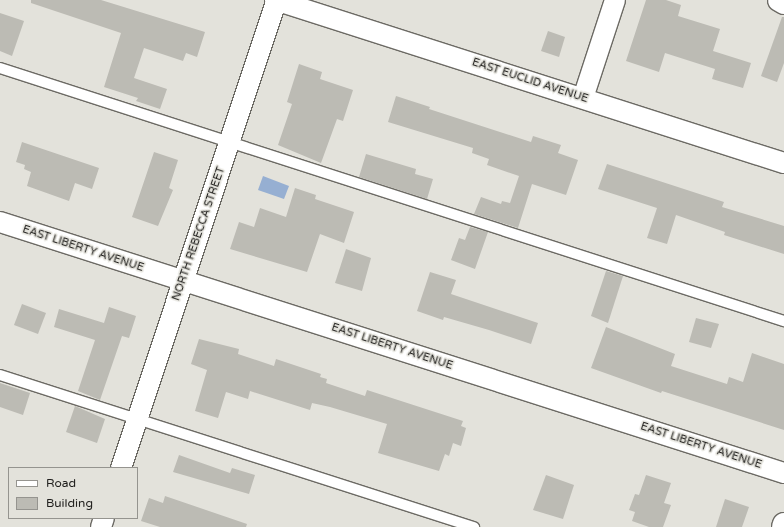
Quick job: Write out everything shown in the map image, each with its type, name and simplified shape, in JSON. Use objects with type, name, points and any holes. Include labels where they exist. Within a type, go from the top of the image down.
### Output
[{"type":"main road","points":[[779,0],[784,3]]},
{"type":"street","name":"EAST EUCLID AVENUE","points":[[276,0],[784,163]]},
{"type":"street","name":"NORTH REBECCA STREET","points":[[121,467],[276,0]]},
{"type":"street","points":[[583,98],[615,0]]},
{"type":"street","name":"EAST LIBERTY AVENUE","points":[[0,222],[784,473]]},
{"type":"lane","points":[[0,68],[784,321]]},
{"type":"lane","points":[[0,375],[474,527]]},
{"type":"water","points":[[263,176],[289,186],[284,199],[258,190]]},
{"type":"building","points":[[31,0],[101,0],[205,32],[197,57],[186,53],[183,61],[144,48],[134,78],[167,89],[160,109],[136,101],[138,98],[104,87],[121,33],[31,3]]},
{"type":"building","points":[[646,0],[666,0],[681,5],[678,16],[720,29],[713,51],[751,63],[743,88],[712,79],[715,69],[665,53],[659,72],[626,61]]},
{"type":"building","points":[[0,13],[24,21],[12,56],[0,51]]},
{"type":"building","points":[[782,17],[784,17],[784,63],[777,82],[761,76]]},
{"type":"building","points":[[548,31],[565,37],[559,57],[541,51]]},
{"type":"building","points":[[299,64],[322,72],[320,79],[353,90],[343,121],[337,119],[321,163],[278,145],[292,104],[287,102]]},
{"type":"building","points":[[396,96],[430,107],[429,109],[531,142],[533,136],[561,145],[558,153],[578,160],[566,195],[532,184],[518,228],[474,214],[481,197],[501,204],[502,201],[510,203],[519,176],[487,165],[489,159],[472,153],[473,148],[388,122]]},
{"type":"building","points":[[22,142],[99,168],[92,189],[75,183],[69,201],[27,186],[31,172],[24,169],[25,165],[16,162]]},
{"type":"building","points":[[154,152],[178,160],[169,188],[173,190],[158,226],[132,217]]},
{"type":"building","points":[[366,154],[416,169],[415,174],[433,179],[427,199],[359,177]]},
{"type":"building","points":[[607,164],[724,202],[722,207],[784,226],[784,254],[724,235],[725,232],[676,215],[667,244],[647,238],[657,208],[598,189]]},
{"type":"building","points":[[295,188],[316,195],[315,199],[354,212],[344,243],[320,234],[307,272],[230,249],[239,222],[254,227],[260,208],[286,217]]},
{"type":"building","points":[[470,227],[488,232],[475,269],[451,260],[459,238],[465,240]]},
{"type":"building","points":[[346,249],[371,258],[362,291],[335,283]]},
{"type":"building","points":[[606,271],[623,276],[608,323],[591,316]]},
{"type":"building","points":[[430,272],[456,280],[451,294],[538,323],[531,344],[489,330],[444,317],[443,320],[417,311]]},
{"type":"building","points":[[22,304],[46,313],[38,334],[14,325]]},
{"type":"building","points":[[109,307],[136,316],[129,338],[122,336],[100,400],[78,391],[95,340],[54,327],[59,309],[104,323]]},
{"type":"building","points":[[696,318],[719,324],[711,348],[689,342]]},
{"type":"building","points":[[606,327],[675,354],[671,366],[727,384],[729,377],[743,382],[752,353],[784,364],[784,430],[662,391],[661,393],[591,368]]},
{"type":"building","points":[[199,339],[239,349],[238,354],[274,366],[276,359],[321,374],[320,377],[327,379],[326,383],[365,396],[367,390],[463,421],[461,426],[466,428],[461,446],[453,443],[449,456],[445,454],[439,471],[378,453],[387,424],[330,407],[312,403],[310,410],[250,391],[248,399],[226,392],[218,418],[195,411],[207,370],[191,364]]},
{"type":"building","points":[[0,383],[30,393],[23,415],[0,407]]},
{"type":"building","points":[[75,406],[105,419],[97,443],[66,432]]},
{"type":"building","points":[[179,455],[230,473],[232,468],[255,475],[249,494],[173,472]]},
{"type":"building","points":[[546,475],[574,485],[563,519],[533,510]]},
{"type":"building","points":[[646,475],[671,483],[664,503],[671,505],[663,527],[649,527],[632,521],[635,512],[629,510],[635,494],[639,495]]},
{"type":"building","points":[[165,496],[247,524],[246,527],[160,527],[141,521],[149,498],[163,503]]},
{"type":"building","points":[[725,499],[749,507],[742,527],[716,527]]}]
